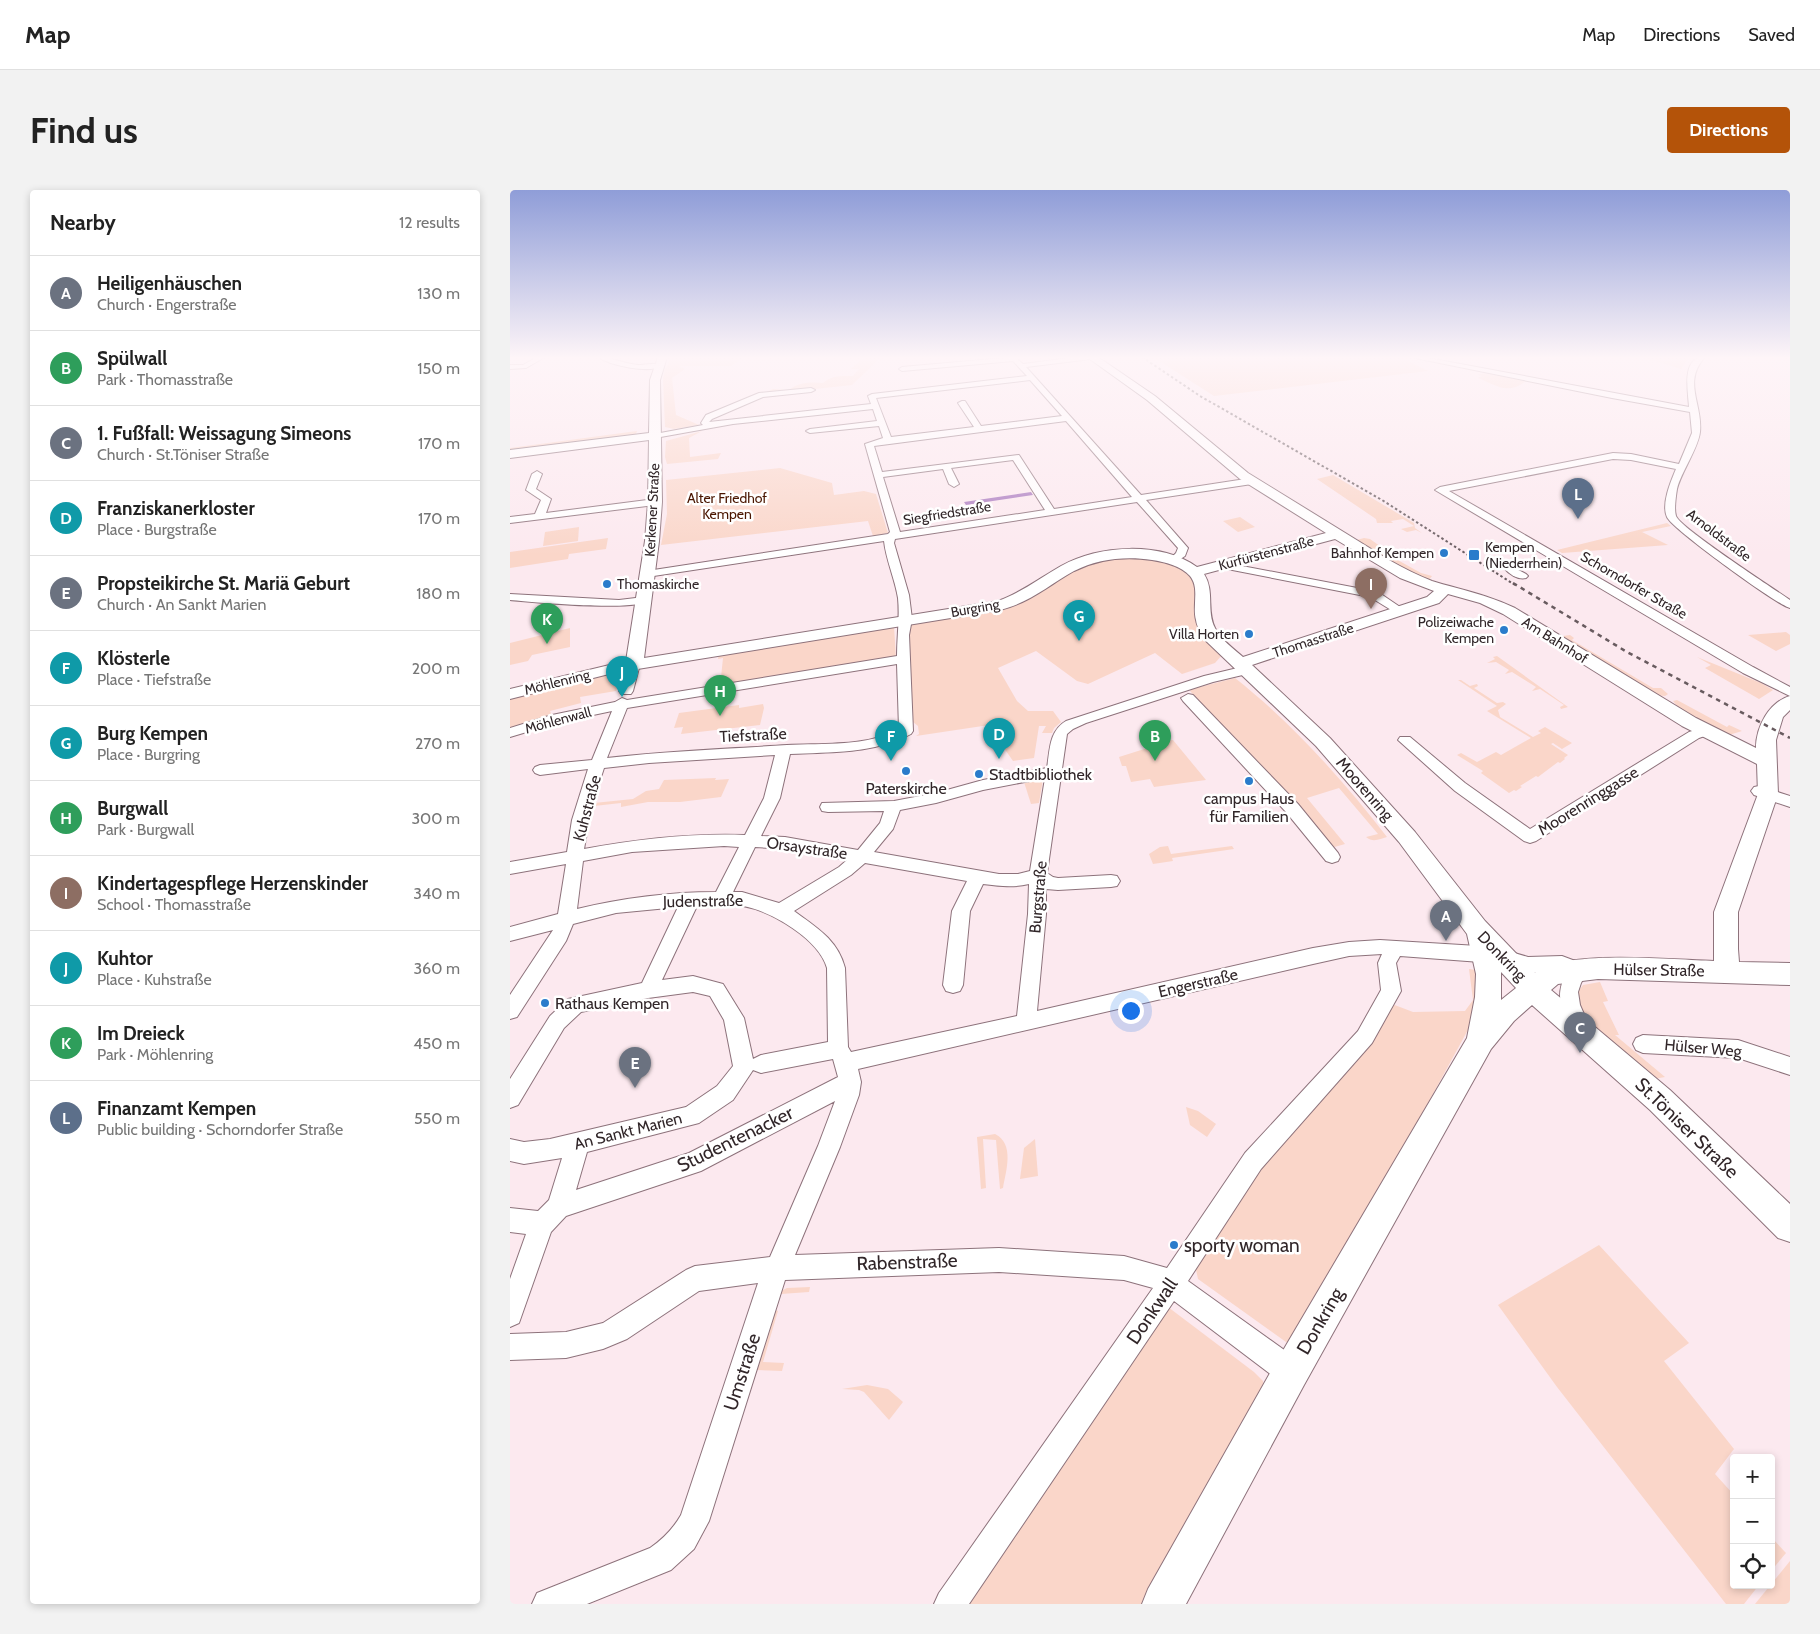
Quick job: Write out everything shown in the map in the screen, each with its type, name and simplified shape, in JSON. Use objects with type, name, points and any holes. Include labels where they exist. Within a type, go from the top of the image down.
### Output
[{"type":"main road","name":"Kerkener Straße","points":[[634,664],[652,541],[655,502],[655,423]]},
{"type":"main road","name":"Am Bahnhof","points":[[1181,423],[1252,481],[1405,575],[1445,589],[1486,600],[1509,611],[1705,731],[1761,758]]},
{"type":"main road","points":[[510,454],[655,436]]},
{"type":"main road","name":"Kurfürstenstraße","points":[[1194,572],[1337,534]]},
{"type":"main road","name":"Burgring","points":[[634,664],[978,609],[1014,601],[1035,591],[1075,564],[1094,558],[1118,554],[1137,554],[1174,561],[1194,572]]},
{"type":"main road","points":[[1194,572],[1200,578],[1203,587],[1202,619],[1205,628],[1215,641],[1243,667]]},
{"type":"main road","name":"Thomasstraße","points":[[1243,667],[1433,600],[1445,589]]},
{"type":"main road","name":"Möhlenring","points":[[510,694],[634,664]]},
{"type":"main road","name":"Moorenring","points":[[1243,667],[1324,742],[1407,837],[1476,928]]},
{"type":"main road","points":[[1728,972],[1725,949],[1726,912],[1757,829],[1763,793],[1761,758],[1770,723],[1790,694]]},
{"type":"main road","name":"Donkring","points":[[1476,928],[1490,968],[1490,990],[1481,1040]]},
{"type":"main road","name":"Donkring","points":[[1163,1604],[1291,1372],[1481,1040],[1504,1013],[1534,990],[1485,956]]},
{"type":"main road","name":"Hülser Straße","points":[[1534,990],[1548,977],[1579,970],[1790,974]]},
{"type":"main road","name":"St.Töniser Straße","points":[[1534,990],[1558,1014],[1582,1032],[1660,1100],[1790,1226]]},
{"type":"street","points":[[705,423],[710,428]]},
{"type":"street","points":[[655,436],[748,423]]},
{"type":"street","points":[[810,431],[882,423],[888,440]]},
{"type":"street","points":[[975,423],[979,429]]},
{"type":"street","points":[[904,659],[903,635],[906,619],[903,595],[889,543],[895,532],[868,444],[1028,423]]},
{"type":"street","points":[[1072,423],[1183,548],[1181,554],[1174,561]]},
{"type":"street","name":"Arnoldstraße","points":[[1695,423],[1696,433],[1680,467],[1672,490],[1670,512],[1675,522],[1701,543],[1790,605]]},
{"type":"street","name":"Schorndorfer Straße","points":[[1680,467],[1631,457],[1613,456],[1440,490],[1790,694]]},
{"type":"street","points":[[877,475],[1016,457],[1051,512]]},
{"type":"street","points":[[946,466],[954,484]]},
{"type":"street","points":[[537,474],[531,490],[546,499],[539,517]]},
{"type":"street","name":"Siegfriedstraße","points":[[648,574],[1252,481]]},
{"type":"street","points":[[510,520],[655,502]]},
{"type":"street","points":[[1221,565],[1374,594],[1400,611]]},
{"type":"street","points":[[1509,568],[1522,576]]},
{"type":"street","points":[[510,597],[619,603],[644,600]]},
{"type":"street","name":"Möhlenwall","points":[[510,733],[619,701],[816,674],[904,659]]},
{"type":"street","name":"Tiefstraße","points":[[540,770],[599,762],[866,745],[890,740],[906,731],[904,659]]},
{"type":"street","name":"Kuhstraße","points":[[510,1011],[560,936],[566,919],[580,819],[619,701],[634,664]]},
{"type":"street","name":"Thomasstraße","points":[[1069,725],[1243,667]]},
{"type":"street","points":[[1188,698],[1292,808],[1332,857]]},
{"type":"street","name":"Burgstraße","points":[[1026,1022],[1037,914],[1038,875],[1059,736],[1061,731],[1069,725]]},
{"type":"street","name":"Moorenringgasse","points":[[1405,740],[1460,787],[1530,837],[1694,735],[1705,731]]},
{"type":"street","points":[[721,899],[752,841],[772,798],[783,751]]},
{"type":"street","points":[[828,807],[894,806],[936,798],[983,785],[1053,772]]},
{"type":"street","points":[[1763,793],[1790,802]]},
{"type":"street","points":[[780,911],[845,870],[862,856],[887,825],[894,806]]},
{"type":"street","name":"Orsaystraße","points":[[510,868],[655,843],[710,840],[785,843],[1009,881],[1038,875]]},
{"type":"street","points":[[1038,875],[1050,883],[1058,884],[1111,881]]},
{"type":"street","points":[[953,985],[961,911],[978,876]]},
{"type":"street","points":[[648,990],[691,899]]},
{"type":"street","name":"Judenstraße","points":[[510,934],[579,914],[616,906],[691,899],[755,901],[780,911],[819,939],[834,957],[845,1065]]},
{"type":"street","name":"Engerstraße","points":[[845,1065],[1349,949],[1401,949],[1485,956],[1528,965],[1562,964],[1579,970]]},
{"type":"street","name":"Donkwall","points":[[950,1604],[1171,1284],[1253,1161],[1365,1037],[1391,991],[1387,963],[1401,949]]},
{"type":"street","name":"St.Töniser Straße","points":[[1579,970],[1567,990],[1569,1003],[1582,1032]]},
{"type":"street","points":[[510,1098],[557,1022],[574,1005],[648,990],[692,984],[716,990],[734,1018],[750,1067],[845,1065]]},
{"type":"street","name":"Hülser Weg","points":[[1643,1044],[1738,1049],[1790,1066]]},
{"type":"street","name":"Studentenacker","points":[[551,1215],[693,1163],[845,1065]]},
{"type":"street","name":"Umstraße","points":[[555,1601],[660,1559],[676,1549],[686,1538],[706,1483],[766,1295],[829,1147],[848,1095],[845,1065]]},
{"type":"street","name":"An Sankt Marien","points":[[510,1150],[524,1153],[578,1144],[691,1118],[725,1093],[750,1067]]},
{"type":"street","points":[[510,1314],[578,1144]]},
{"type":"street","points":[[510,1220],[551,1215]]},
{"type":"street","name":"Rabenstraße","points":[[510,1347],[566,1345],[604,1336],[618,1330],[695,1279],[779,1268],[999,1260],[1124,1268],[1159,1277],[1291,1372]]},
{"type":"green space","points":[[665,423],[694,423],[699,425],[674,429],[665,427]]},
{"type":"green space","points":[[637,431],[635,436],[510,452],[510,448]]},
{"type":"green space","points":[[702,431],[689,438],[690,457],[721,453],[718,459],[667,464],[665,457],[666,441]]},
{"type":"green space","name":"Alter Friedhof Kempen","points":[[780,468],[832,483],[834,495],[864,491],[876,494],[888,533],[873,536],[868,521],[661,545],[667,514],[666,480]]},
{"type":"green space","points":[[1333,475],[1414,523],[1415,528],[1422,533],[1416,530],[1407,532],[1401,529],[1414,526],[1403,519],[1391,521],[1393,523],[1377,523],[1376,519],[1317,479]]},
{"type":"green space","points":[[1240,517],[1255,527],[1238,532],[1223,521]]},
{"type":"green space","points":[[1667,523],[1671,526],[1642,532],[1668,545],[1562,553],[1557,550]]},
{"type":"green space","points":[[579,527],[578,541],[543,546],[545,532]]},
{"type":"green space","points":[[608,538],[606,549],[569,554],[568,559],[510,568],[510,552]]},
{"type":"green space","points":[[1364,538],[1370,539],[1384,549],[1382,550],[1396,557],[1394,558],[1421,573],[1432,576],[1428,581],[1414,576],[1353,541]]},
{"type":"green space","points":[[1144,557],[1173,563],[1189,573],[1196,584],[1195,616],[1198,625],[1223,654],[1215,663],[1182,674],[1155,653],[1088,684],[1077,681],[1036,651],[998,668],[1017,701],[1028,711],[1053,711],[1061,722],[1054,728],[1052,733],[1042,733],[1046,726],[1039,726],[1034,758],[1013,761],[1004,748],[1006,726],[997,726],[996,724],[916,736],[919,734],[918,726],[913,722],[908,627],[910,622],[1025,600],[1068,572],[1103,559]]},
{"type":"green space","points":[[894,626],[896,658],[720,687],[723,658],[718,659],[719,654]]},
{"type":"green space","points":[[570,628],[570,647],[532,655],[528,661],[510,665],[510,643]]},
{"type":"green space","points":[[1786,632],[1790,635],[1790,644],[1776,651],[1748,635]]},
{"type":"green space","points":[[1570,635],[1574,638],[1572,640],[1653,688],[1661,688],[1668,694],[1665,696],[1655,695],[1564,640],[1563,636]]},
{"type":"green space","points":[[1497,656],[1568,707],[1561,709],[1560,707],[1564,705],[1540,689],[1532,691],[1536,687],[1512,672],[1505,674],[1509,670],[1496,662],[1487,663]]},
{"type":"green space","points":[[1697,657],[1761,683],[1773,690],[1759,699],[1705,668],[1711,665]]},
{"type":"green space","points":[[622,669],[616,691],[580,697],[581,703],[550,711],[552,716],[510,730],[510,697]]},
{"type":"green space","points":[[1235,678],[1297,733],[1353,794],[1387,837],[1374,840],[1366,837],[1378,834],[1339,788],[1307,798],[1345,844],[1331,848],[1190,691]]},
{"type":"green space","points":[[1458,680],[1470,686],[1477,684],[1478,686],[1474,688],[1497,703],[1503,702],[1506,704],[1498,710],[1500,717],[1533,737],[1541,733],[1538,731],[1545,727],[1572,743],[1562,749],[1553,743],[1551,744],[1568,755],[1560,763],[1558,762],[1538,777],[1536,776],[1520,786],[1522,787],[1516,791],[1514,790],[1509,793],[1481,773],[1483,771],[1457,755],[1461,753],[1477,762],[1496,752],[1501,755],[1531,738],[1487,711],[1497,706]]},
{"type":"green space","points":[[1677,700],[1727,727],[1729,725],[1742,731],[1729,735],[1682,712],[1673,701]]},
{"type":"green space","points":[[763,704],[764,708],[760,725],[681,734],[683,727],[674,728],[679,713],[739,705],[739,708]]},
{"type":"green space","points":[[1173,740],[1206,780],[1154,787],[1150,779],[1131,782],[1126,766],[1122,766],[1119,757],[1157,745],[1155,742]]},
{"type":"green space","points":[[716,778],[715,780],[729,779],[721,797],[680,802],[648,802],[621,807],[621,803],[594,806],[594,803],[633,799],[646,791],[659,789],[664,780]]},
{"type":"green space","points":[[1043,779],[1039,803],[1031,804],[1024,782]]},
{"type":"green space","points":[[1168,846],[1171,854],[1232,846],[1234,849],[1172,858],[1173,861],[1153,864],[1149,854],[1160,847]]},
{"type":"green space","points":[[1469,969],[1483,971],[1469,1028],[1299,1339],[1292,1343],[1286,1342],[1198,1279],[1195,1265],[1232,1207],[1297,1118],[1392,1004],[1413,1012],[1465,1011],[1473,1000]]},
{"type":"green space","points":[[1600,982],[1608,1001],[1603,1002],[1619,1035],[1615,1035],[1665,1077],[1649,1080],[1579,1013],[1574,997],[1583,985]]},
{"type":"green space","points":[[1186,1107],[1198,1111],[1216,1124],[1207,1137],[1190,1125]]},
{"type":"green space","points":[[995,1134],[1001,1138],[1007,1151],[1008,1158],[1003,1188],[1000,1189],[996,1140],[983,1139],[986,1188],[981,1189],[977,1137]]},
{"type":"green space","points":[[1035,1139],[1038,1176],[1020,1179],[1024,1148]]},
{"type":"green space","points":[[1599,1245],[1689,1343],[1664,1361],[1734,1449],[1715,1474],[1730,1491],[1730,1589],[1756,1589],[1744,1604],[1726,1604],[1557,1387],[1498,1305]]},
{"type":"green space","points":[[810,1287],[809,1292],[781,1294],[763,1362],[784,1363],[782,1371],[755,1370],[781,1291],[787,1288]]},
{"type":"green space","points":[[1168,1307],[1254,1372],[1263,1381],[1265,1391],[1146,1604],[966,1604]]},
{"type":"green space","points":[[867,1385],[888,1389],[903,1402],[889,1420],[864,1392],[842,1389]]},
{"type":"green space","points":[[1775,1541],[1786,1553],[1775,1566]]},
{"type":"green space","points":[[1790,1561],[1790,1604],[1755,1604],[1767,1589],[1775,1589],[1775,1579]]},
{"type":"shaded area","points":[[1031,492],[1033,495],[966,505],[964,502]]},
{"type":"railway","points":[[1247,423],[1382,500],[1515,585]]},
{"type":"railway","points":[[1513,583],[1627,652],[1790,738]]},
{"type":"place","name":"Finanzamt Kempen","points":[[1578,519]]},
{"type":"place","name":"Bahnhof Kempen","points":[[1444,553]]},
{"type":"place","name":"Kempen (Niederrhein)","points":[[1474,555]]},
{"type":"place","name":"Thomaskirche","points":[[607,584]]},
{"type":"place","name":"Kindertagespflege Herzenskinder","points":[[1371,609]]},
{"type":"place","name":"Polizeiwache Kempen","points":[[1504,630]]},
{"type":"place","name":"Villa Horten","points":[[1249,634]]},
{"type":"place","name":"Burg Kempen","points":[[1079,641]]},
{"type":"place","name":"Im Dreieck","points":[[547,644]]},
{"type":"place","name":"Kuhtor","points":[[622,697]]},
{"type":"place","name":"Burgwall","points":[[720,716]]},
{"type":"place","name":"Franziskanerkloster","points":[[999,759]]},
{"type":"place","name":"Klösterle","points":[[891,761]]},
{"type":"place","name":"Spülwall","points":[[1155,761]]},
{"type":"place","name":"Paterskirche","points":[[906,771]]},
{"type":"place","name":"Stadtbibliothek","points":[[979,774]]},
{"type":"place","name":"campus Haus für Familien","points":[[1249,781]]},
{"type":"place","name":"Heiligenhäuschen","points":[[1446,941]]},
{"type":"place","name":"Rathaus Kempen","points":[[545,1003]]},
{"type":"place","name":"1. Fußfall: Weissagung Simeons","points":[[1580,1053]]},
{"type":"place","name":"Propsteikirche St. Mariä Geburt","points":[[635,1088]]},
{"type":"place","name":"sporty woman","points":[[1174,1245]]}]
